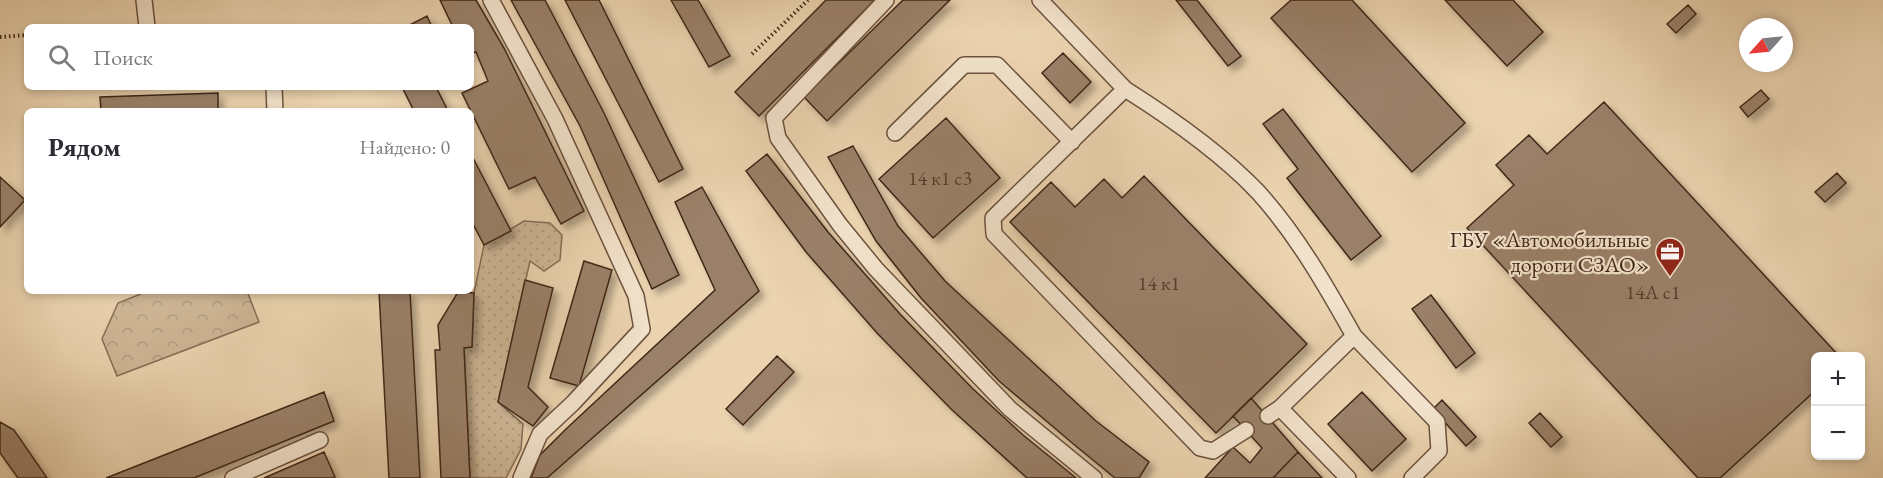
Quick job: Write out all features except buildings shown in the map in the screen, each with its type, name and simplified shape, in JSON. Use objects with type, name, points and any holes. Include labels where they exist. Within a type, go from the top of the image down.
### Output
[{"type":"lane","points":[[144,0],[147,24]]},
{"type":"lane","points":[[491,0],[555,119],[636,296],[642,328],[573,403],[540,434],[521,478]]},
{"type":"lane","points":[[886,0],[774,118],[778,138],[840,225],[876,269],[1010,409],[1094,478]]},
{"type":"lane","points":[[1040,0],[1125,89],[1177,122],[1258,192],[1318,271],[1354,336],[1437,422],[1439,451],[1412,478]]},
{"type":"lane","points":[[895,133],[964,65],[997,65],[1072,142]]},
{"type":"lane","points":[[1125,89],[993,218],[994,234],[1200,448],[1213,451],[1246,430]]},
{"type":"lane","points":[[274,90],[275,108]]},
{"type":"lane","points":[[1348,478],[1274,412],[1354,336]]},
{"type":"lane","points":[[233,478],[320,440]]},
{"type":"path","points":[[752,54],[808,0]]},
{"type":"path","points":[[0,37],[24,35]]},
{"type":"green space","points":[[524,221],[550,223],[562,235],[560,260],[544,271],[530,261],[498,402],[523,424],[521,449],[506,478],[470,478],[464,348],[472,347],[474,293],[484,245]]},
{"type":"green space","points":[[140,294],[248,294],[259,322],[117,376],[102,339],[118,303]]},
{"type":"place","name":"ГБУ «Автомобильные дороги СЗАО»","points":[[1670,278]]}]
